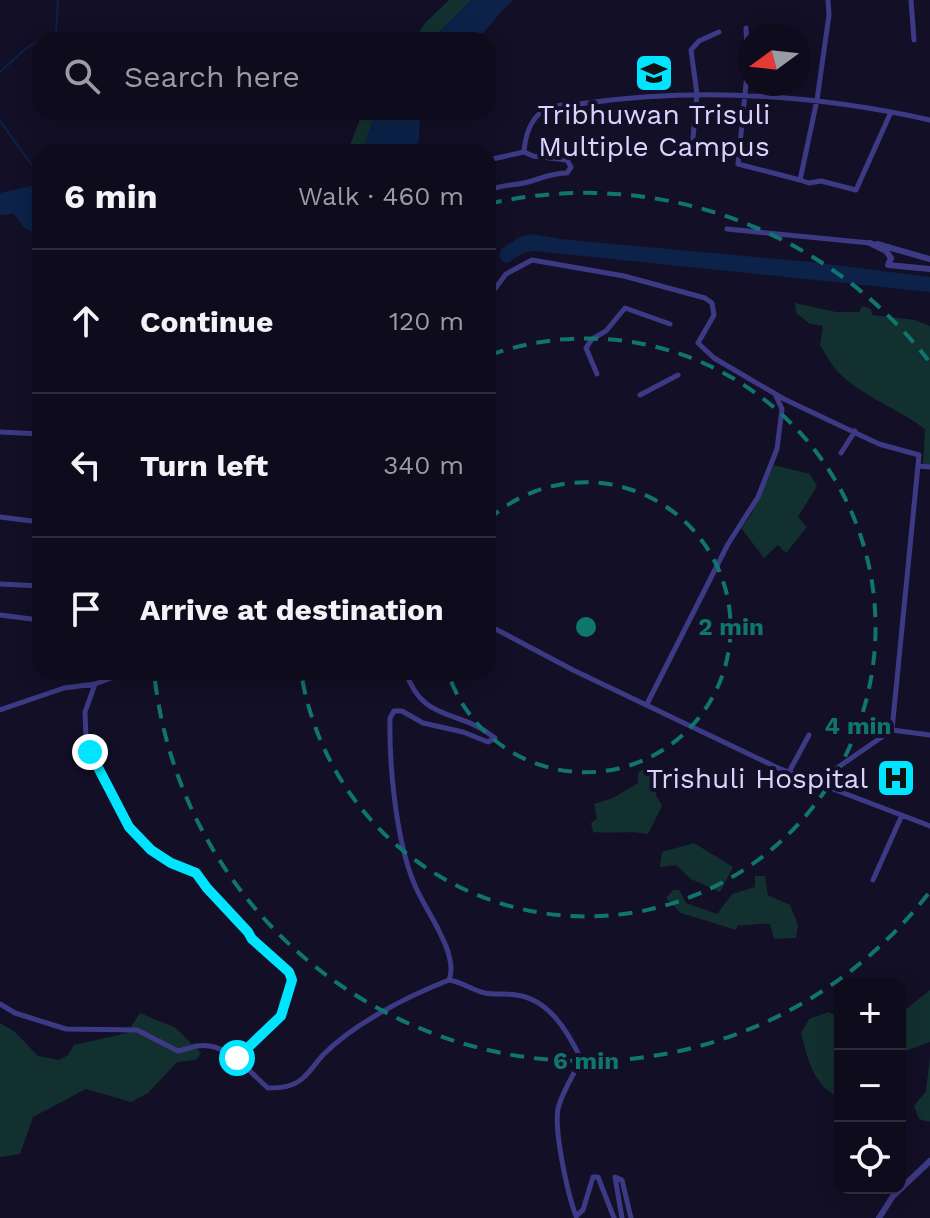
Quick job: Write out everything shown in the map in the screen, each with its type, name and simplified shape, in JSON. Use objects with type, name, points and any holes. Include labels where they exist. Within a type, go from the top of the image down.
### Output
[{"type":"street","points":[[800,180],[817,100],[829,15],[828,0]]},
{"type":"street","points":[[911,0],[914,40]]},
{"type":"street","points":[[692,148],[697,94],[691,50],[699,41],[719,32]]},
{"type":"street","points":[[524,152],[525,136],[540,113],[551,108],[604,100],[738,94]]},
{"type":"street","points":[[743,96],[738,164],[809,183],[821,181],[856,190],[891,112]]},
{"type":"street","points":[[768,96],[817,100],[930,120]]},
{"type":"street","points":[[496,158],[524,152],[567,160],[571,167],[567,173],[553,173],[529,182],[496,186]]},
{"type":"street","points":[[727,229],[870,243],[930,259]]},
{"type":"street","points":[[870,243],[886,251],[891,258],[888,265],[930,269]]},
{"type":"street","points":[[496,287],[506,274],[532,260],[624,276],[705,298],[712,303],[714,315],[698,343],[703,350],[773,392],[879,444],[919,455],[892,730]]},
{"type":"street","points":[[597,374],[586,348],[592,339],[606,331],[625,308],[670,324]]},
{"type":"street","points":[[640,395],[678,375]]},
{"type":"street","points":[[647,704],[728,544],[758,497],[777,449],[782,409],[773,392]]},
{"type":"street","points":[[841,453],[855,431]]},
{"type":"street","points":[[0,432],[32,434]]},
{"type":"street","points":[[918,466],[930,467]]},
{"type":"street","points":[[0,517],[32,521]]},
{"type":"street","points":[[0,584],[32,586]]},
{"type":"street","points":[[0,615],[32,619]]},
{"type":"street","points":[[496,629],[789,772],[930,826]]},
{"type":"street","points":[[0,710],[64,688],[106,680]]},
{"type":"street","points":[[409,680],[412,689],[434,711],[482,727],[495,738],[488,742],[463,732],[423,723],[402,711],[394,711],[390,718],[398,826],[413,883],[445,943],[450,966],[449,980]]},
{"type":"street","points":[[95,684],[85,712],[86,737],[94,762],[114,794],[129,827],[151,850],[171,863],[196,873],[252,939],[289,972],[292,980],[281,1016],[237,1058]]},
{"type":"street","points":[[820,784],[834,770],[892,730],[930,735]]},
{"type":"street","points":[[789,772],[809,735]]},
{"type":"street","points":[[873,880],[902,815]]},
{"type":"street","points":[[0,1004],[15,1013],[66,1029],[137,1030],[178,1051],[198,1045],[224,1050],[237,1058],[268,1088],[284,1089],[303,1079],[325,1052],[361,1026],[449,980],[484,993],[534,999],[559,1022],[581,1059],[558,1107],[560,1144],[576,1216],[583,1210],[593,1177],[598,1177],[614,1218]]},
{"type":"street","points":[[879,1218],[893,1196],[930,1161]]},
{"type":"street","points":[[622,1218],[615,1177],[622,1180],[631,1218]]},
{"type":"green space","points":[[449,0],[472,0],[439,32],[419,32]]},
{"type":"green space","points":[[360,120],[373,120],[365,144],[350,144]]},
{"type":"green space","points":[[795,303],[836,312],[859,312],[862,306],[871,309],[872,315],[915,320],[930,326],[930,466],[923,465],[925,429],[858,388],[838,372],[820,345],[823,326],[810,324],[796,313]]},
{"type":"green space","points":[[774,465],[810,474],[817,486],[798,517],[807,527],[786,553],[778,545],[764,558],[741,528],[751,515]]},
{"type":"green space","points":[[644,768],[658,771],[656,795],[662,806],[648,834],[593,832],[591,823],[597,819],[594,804],[613,798],[638,783],[638,773]]},
{"type":"green space","points":[[694,843],[733,867],[720,892],[691,879],[676,865],[660,867],[662,852]]},
{"type":"green space","points":[[755,876],[765,876],[768,895],[790,905],[798,925],[796,938],[774,939],[770,924],[738,925],[736,930],[681,913],[666,898],[673,890],[679,890],[686,903],[717,914],[732,894],[755,887]]},
{"type":"green space","points":[[930,990],[930,1042],[906,1051],[906,1050],[906,1009]]},
{"type":"green space","points":[[829,1012],[834,1015],[834,1095],[818,1079],[809,1062],[801,1033],[809,1019]]},
{"type":"green space","points":[[140,1013],[176,1028],[201,1053],[196,1060],[177,1062],[148,1093],[131,1102],[86,1089],[33,1117],[20,1154],[0,1157],[0,1023],[15,1032],[38,1056],[59,1060],[68,1055],[74,1045],[127,1033]]},
{"type":"green space","points":[[930,1056],[929,1122],[919,1119],[914,1106],[926,1091]]},
{"type":"water","points":[[472,0],[514,0],[484,32],[439,32]]},
{"type":"water","points":[[373,120],[420,120],[417,144],[365,144]]},
{"type":"water","points":[[32,186],[32,232],[13,214],[0,215],[0,193]]},
{"type":"water","points":[[532,234],[930,277],[930,292],[534,251],[523,253],[508,263],[503,262],[499,257],[501,249],[520,237]]},
{"type":"waterway","points":[[56,32],[58,0]]},
{"type":"waterway","points":[[0,72],[32,45]]},
{"type":"waterway","points":[[0,121],[32,165]]},
{"type":"place","name":"Tribhuwan Trisuli Multiple Campus","points":[[654,73]]},
{"type":"place","name":"Trishuli Hospital","points":[[896,778]]},
{"type":"route","points":[[90,752],[129,827],[151,850],[171,863],[196,873],[252,939],[289,972],[292,980],[281,1016],[237,1058]]}]
